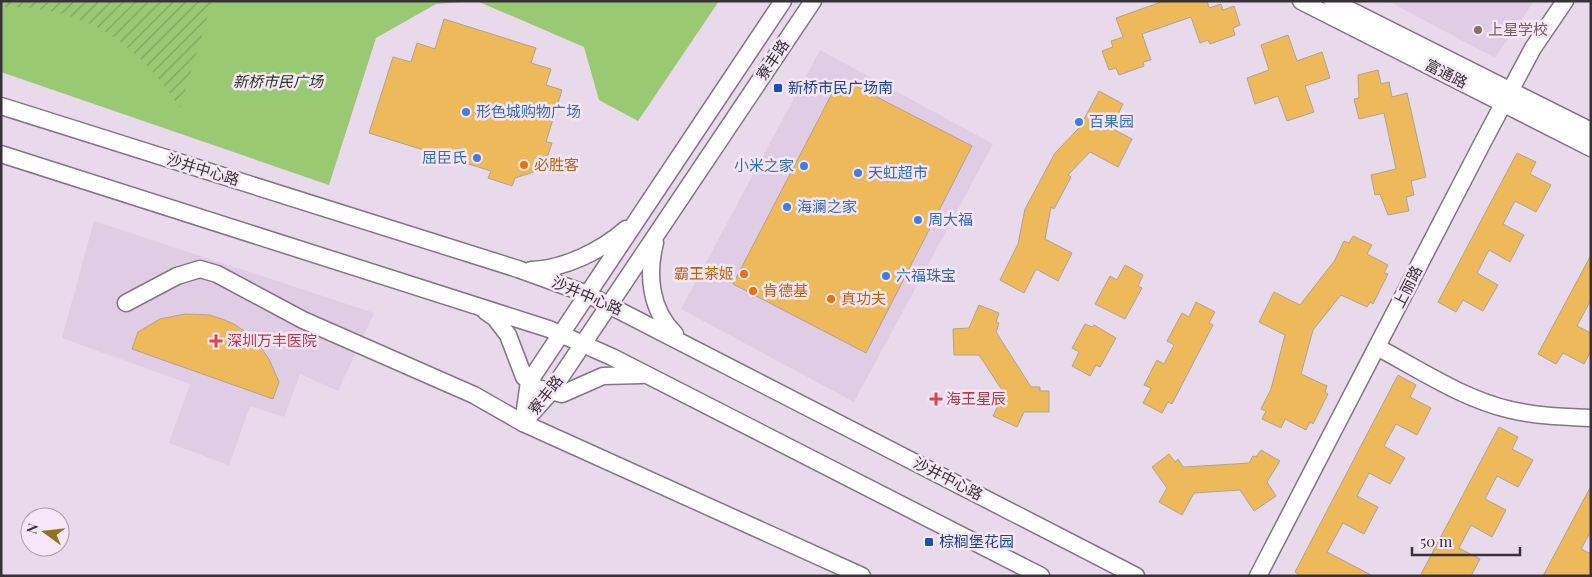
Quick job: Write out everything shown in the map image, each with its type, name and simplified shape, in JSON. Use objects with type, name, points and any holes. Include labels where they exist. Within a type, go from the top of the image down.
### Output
[{"type":"street","name":"寮丰路","points":[[523,423],[529,382],[782,1]]},
{"type":"street","name":"寮丰路","points":[[523,423],[550,393],[584,344],[813,1]]},
{"type":"street","name":"富通路","points":[[1301,1],[1507,97],[1591,131]]},
{"type":"street","name":"富通路","points":[[1332,1],[1507,97],[1591,148]]},
{"type":"street","name":"上丽路","points":[[1258,576],[1507,97],[1534,48],[1565,1]]},
{"type":"street","name":"沙井中心路","points":[[1,106],[518,269],[588,294],[1136,576]]},
{"type":"street","points":[[1,154],[560,334],[649,376],[1042,576]]},
{"type":"street","points":[[518,269],[541,270],[567,263],[609,241],[639,217]]},
{"type":"street","points":[[661,227],[652,258],[651,284],[658,310],[664,322],[684,342]]},
{"type":"street","points":[[126,303],[177,276],[200,269],[217,274],[303,320],[474,395],[523,423],[862,576]]},
{"type":"street","points":[[477,306],[495,318],[508,335],[520,369],[529,382],[550,393],[562,394],[572,391],[603,376],[626,374],[649,376]]},
{"type":"street","points":[[1377,347],[1451,387],[1491,404],[1532,414],[1591,418]]},
{"type":"shaded area","name":"上星学校","points":[[1388,1],[1534,1],[1495,58]]},
{"type":"shaded area","points":[[820,50],[993,144],[854,402],[681,309]]},
{"type":"shaded area","name":"深圳万丰医院","points":[[94,221],[374,313],[338,391],[300,374],[284,417],[250,406],[229,465],[169,443],[190,384],[62,338]]},
{"type":"green space","name":"新桥市民广场","points":[[1,1],[474,1],[436,4],[376,38],[329,185],[1,72]]},
{"type":"green space","points":[[1,1],[212,1],[180,108],[163,84],[145,64],[126,46],[105,32],[82,20],[57,13],[30,8],[1,7]]},
{"type":"green space","points":[[477,1],[719,1],[638,121],[599,100],[584,47]]},
{"type":"building","points":[[1164,1],[1207,1],[1209,8],[1221,4],[1223,10],[1234,6],[1240,25],[1233,28],[1235,35],[1210,44],[1208,40],[1200,43],[1191,17],[1142,34],[1151,60],[1143,62],[1144,66],[1119,75],[1116,68],[1109,70],[1102,51],[1113,47],[1111,41],[1123,37],[1116,18]]},
{"type":"building","name":"形色城购物广场","points":[[444,19],[536,48],[531,63],[551,69],[546,85],[562,90],[546,142],[552,143],[545,164],[540,162],[537,171],[515,178],[512,186],[488,178],[491,171],[369,133],[393,57],[411,62],[417,43],[435,49]]},
{"type":"building","points":[[1288,35],[1297,61],[1322,52],[1330,78],[1305,86],[1314,112],[1287,121],[1278,96],[1255,104],[1247,78],[1269,70],[1261,45]]},
{"type":"building","points":[[1378,70],[1381,84],[1389,82],[1392,97],[1407,93],[1426,177],[1411,181],[1414,195],[1406,197],[1409,211],[1388,215],[1380,194],[1375,195],[1371,175],[1396,169],[1384,113],[1359,119],[1354,99],[1359,98],[1358,75]]},
{"type":"building","points":[[840,78],[972,146],[866,353],[733,284]]},
{"type":"building","points":[[1099,91],[1123,104],[1111,128],[1132,139],[1118,167],[1090,152],[1068,175],[1071,177],[1054,209],[1051,207],[1045,239],[1072,253],[1058,281],[1036,269],[1024,293],[1000,280],[1018,244],[1025,209],[1055,153],[1080,127]]},
{"type":"building","points":[[1517,153],[1536,162],[1530,174],[1551,185],[1536,212],[1515,201],[1503,224],[1524,235],[1510,262],[1489,250],[1477,273],[1498,285],[1483,311],[1463,300],[1456,312],[1438,302]]},
{"type":"building","points":[[1353,236],[1372,245],[1367,254],[1388,265],[1384,273],[1388,274],[1373,304],[1370,302],[1367,307],[1341,295],[1313,330],[1301,374],[1327,386],[1325,392],[1328,394],[1313,424],[1310,422],[1306,430],[1285,419],[1281,428],[1262,419],[1266,411],[1261,409],[1271,389],[1285,335],[1259,322],[1274,292],[1300,305],[1335,260],[1344,241],[1349,243]]},
{"type":"building","points":[[1591,255],[1591,300],[1577,326],[1591,333],[1591,351],[1584,364],[1563,353],[1556,364],[1538,354]]},
{"type":"building","points":[[1125,265],[1143,275],[1138,286],[1142,288],[1125,319],[1095,304],[1110,276],[1117,280]]},
{"type":"building","points":[[1196,302],[1215,312],[1209,323],[1213,325],[1172,404],[1168,402],[1162,413],[1143,403],[1151,388],[1144,385],[1157,360],[1164,364],[1174,345],[1167,341],[1182,313],[1189,317]]},
{"type":"building","points":[[979,305],[999,313],[996,322],[999,323],[996,332],[1031,387],[1040,387],[1040,391],[1049,391],[1049,412],[1024,412],[1017,427],[993,416],[1004,393],[979,355],[954,355],[953,329],[969,328]]},
{"type":"building","points":[[185,314],[210,315],[222,319],[234,324],[254,338],[269,359],[279,382],[273,399],[132,349],[138,332],[160,319]]},
{"type":"building","points":[[1085,324],[1092,327],[1094,325],[1116,338],[1100,367],[1096,365],[1090,376],[1072,366],[1079,352],[1072,348]]},
{"type":"building","points":[[1398,375],[1416,385],[1410,397],[1431,408],[1417,435],[1396,424],[1384,446],[1405,458],[1390,484],[1369,473],[1357,496],[1378,507],[1364,534],[1343,523],[1327,552],[1373,576],[1301,576],[1295,572]]},
{"type":"building","points":[[1499,427],[1518,437],[1512,449],[1533,460],[1518,487],[1497,476],[1485,499],[1506,510],[1492,537],[1471,525],[1459,548],[1480,559],[1471,576],[1420,576]]},
{"type":"building","points":[[1261,450],[1280,461],[1267,482],[1276,496],[1254,511],[1240,490],[1194,493],[1182,515],[1159,502],[1167,488],[1152,467],[1169,454],[1175,462],[1178,459],[1183,467],[1249,463],[1253,456],[1256,457]]},
{"type":"building","points":[[1591,486],[1591,531],[1581,549],[1591,554],[1591,576],[1543,576]]},
{"type":"place","name":"上星学校","points":[[1478,30]]},
{"type":"place","name":"新桥市民广场南","points":[[778,88]]},
{"type":"place","name":"形色城购物广场","points":[[466,112]]},
{"type":"place","name":"百果园","points":[[1079,122]]},
{"type":"place","name":"屈臣氏","points":[[477,158]]},
{"type":"place","name":"必胜客","points":[[524,165]]},
{"type":"place","name":"小米之家","points":[[804,166]]},
{"type":"place","name":"天虹超市","points":[[858,173]]},
{"type":"place","name":"海澜之家","points":[[787,207]]},
{"type":"place","name":"周大福","points":[[918,220]]},
{"type":"place","name":"霸王茶姬","points":[[744,274]]},
{"type":"place","name":"六福珠宝","points":[[886,276]]},
{"type":"place","name":"肯德基","points":[[753,291]]},
{"type":"place","name":"真功夫","points":[[831,299]]},
{"type":"place","name":"深圳万丰医院","points":[[216,341]]},
{"type":"place","name":"海王星辰","points":[[936,399]]},
{"type":"place","name":"棕榈堡花园","points":[[929,542]]}]
